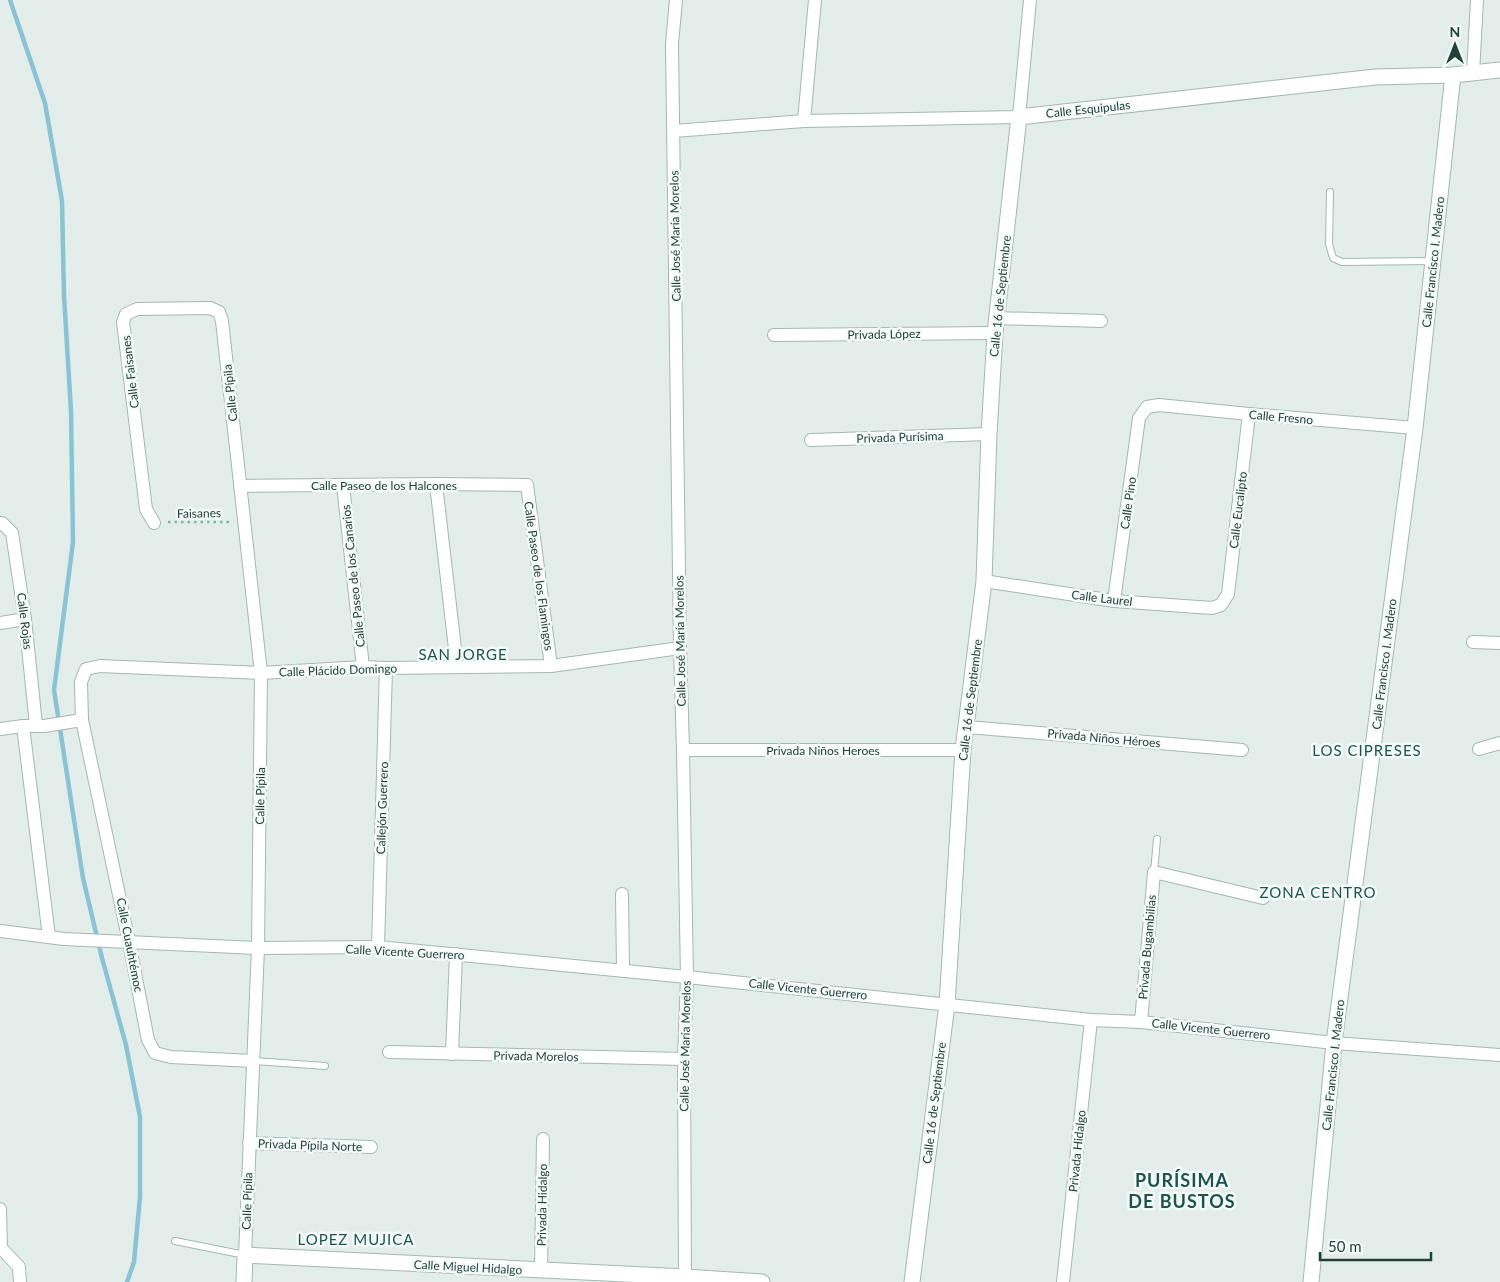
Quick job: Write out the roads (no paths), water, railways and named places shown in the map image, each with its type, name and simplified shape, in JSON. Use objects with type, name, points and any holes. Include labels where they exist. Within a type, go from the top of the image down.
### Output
[{"type":"street","name":"Calle José María Morelos","points":[[676,0],[672,44],[680,648],[687,976],[684,1059],[685,1279]]},
{"type":"street","points":[[804,122],[815,0]]},
{"type":"street","points":[[1018,117],[1030,0]]},
{"type":"street","points":[[1473,73],[1477,0]]},
{"type":"street","name":"Calle Esquipulas","points":[[674,131],[804,122],[1018,117],[1375,77],[1453,75],[1500,70]]},
{"type":"street","name":"Calle Francisco I. Madero","points":[[1311,1282],[1334,1043],[1415,428],[1453,75]]},
{"type":"street","name":"Calle 16 de Septiembre","points":[[912,1282],[947,1004],[963,750],[984,581],[989,434],[996,326],[1018,117]]},
{"type":"street","name":"Calle Faisanes","points":[[154,522],[146,509],[123,322],[126,314],[137,309],[210,308],[219,312]]},
{"type":"street","name":"Calle Pípila","points":[[219,312],[222,321],[261,673],[258,948],[244,1282]]},
{"type":"street","name":"Privada López","points":[[774,335],[1101,321]]},
{"type":"street","name":"Calle Fresno","points":[[1147,407],[1159,405],[1415,428]]},
{"type":"street","name":"Calle Pino","points":[[1114,601],[1139,418],[1147,407]]},
{"type":"street","name":"Calle Eucalipto","points":[[1221,605],[1228,594],[1249,414]]},
{"type":"street","name":"Privada Purísima","points":[[811,440],[989,434]]},
{"type":"street","points":[[436,484],[457,666]]},
{"type":"street","name":"Calle Paseo de los Canarios","points":[[343,485],[363,667]]},
{"type":"street","name":"Calle Paseo de los Halcones","points":[[240,486],[527,485]]},
{"type":"street","name":"Calle Paseo de los Flamingos","points":[[527,485],[552,666]]},
{"type":"street","name":"Calle Rojas","points":[[0,523],[12,533],[25,619],[35,726]]},
{"type":"street","name":"Calle Laurel","points":[[984,581],[1114,601],[1212,608],[1221,605]]},
{"type":"street","points":[[0,624],[25,619]]},
{"type":"street","points":[[1473,642],[1500,643]]},
{"type":"street","name":"Calle Plácido Domingo","points":[[86,669],[100,666],[261,673],[363,667],[552,666],[680,648]]},
{"type":"street","name":"Callejón Guerrero","points":[[378,948],[386,668]]},
{"type":"street","name":"Calle Cuauhtémoc","points":[[86,669],[81,682],[82,720],[148,1040],[155,1054],[171,1057],[253,1061]]},
{"type":"street","points":[[0,729],[82,720]]},
{"type":"street","points":[[35,726],[49,937]]},
{"type":"street","name":"Privada Niños Héroes","points":[[967,727],[1242,750]]},
{"type":"street","points":[[1479,749],[1500,743]]},
{"type":"street","name":"Privada Niños Heroes","points":[[683,750],[963,750]]},
{"type":"street","points":[[1154,872],[1263,898]]},
{"type":"street","name":"Privada Bugambilias","points":[[1141,1022],[1154,872]]},
{"type":"street","points":[[622,894],[623,970]]},
{"type":"street","name":"Calle Vicente Guerrero","points":[[0,931],[64,939],[258,948],[378,948],[456,954],[687,976],[1091,1020],[1141,1022],[1334,1043],[1500,1054]]},
{"type":"street","points":[[452,1054],[456,954]]},
{"type":"street","name":"Privada Hidalgo","points":[[1063,1282],[1091,1020]]},
{"type":"street","name":"Privada Morelos","points":[[389,1052],[684,1059]]},
{"type":"street","name":"Privada Hidalgo","points":[[541,1270],[543,1139]]},
{"type":"street","name":"Privada Pípila Norte","points":[[249,1143],[371,1147]]},
{"type":"street","points":[[0,1210],[1,1248],[19,1267],[20,1282]]},
{"type":"street","name":"Calle Miguel Hidalgo","points":[[245,1255],[762,1282]]},
{"type":"lane","points":[[1330,192],[1329,244],[1333,258],[1342,262],[1433,261]]},
{"type":"lane","name":"Privada Bugambilias","points":[[1154,872],[1157,839]]},
{"type":"lane","name":"Calle Cuauhtémoc","points":[[253,1061],[326,1066]]},
{"type":"lane","name":"Calle Miguel Hidalgo","points":[[175,1241],[245,1255]]},
{"type":"waterway","points":[[10,0],[45,103],[62,201],[64,296],[71,411],[73,542],[54,690],[83,878],[102,958],[126,1045],[140,1117],[140,1197],[134,1262],[127,1282]]},
{"type":"district","name":"SAN JORGE","points":[[463,654]]},
{"type":"district","name":"LOS CIPRESES","points":[[1367,750]]},
{"type":"district","name":"ZONA CENTRO","points":[[1318,892]]},
{"type":"district","name":"PURÍSIMA DE BUSTOS","points":[[1182,1190]]},
{"type":"district","name":"LOPEZ MUJICA","points":[[356,1239]]}]
